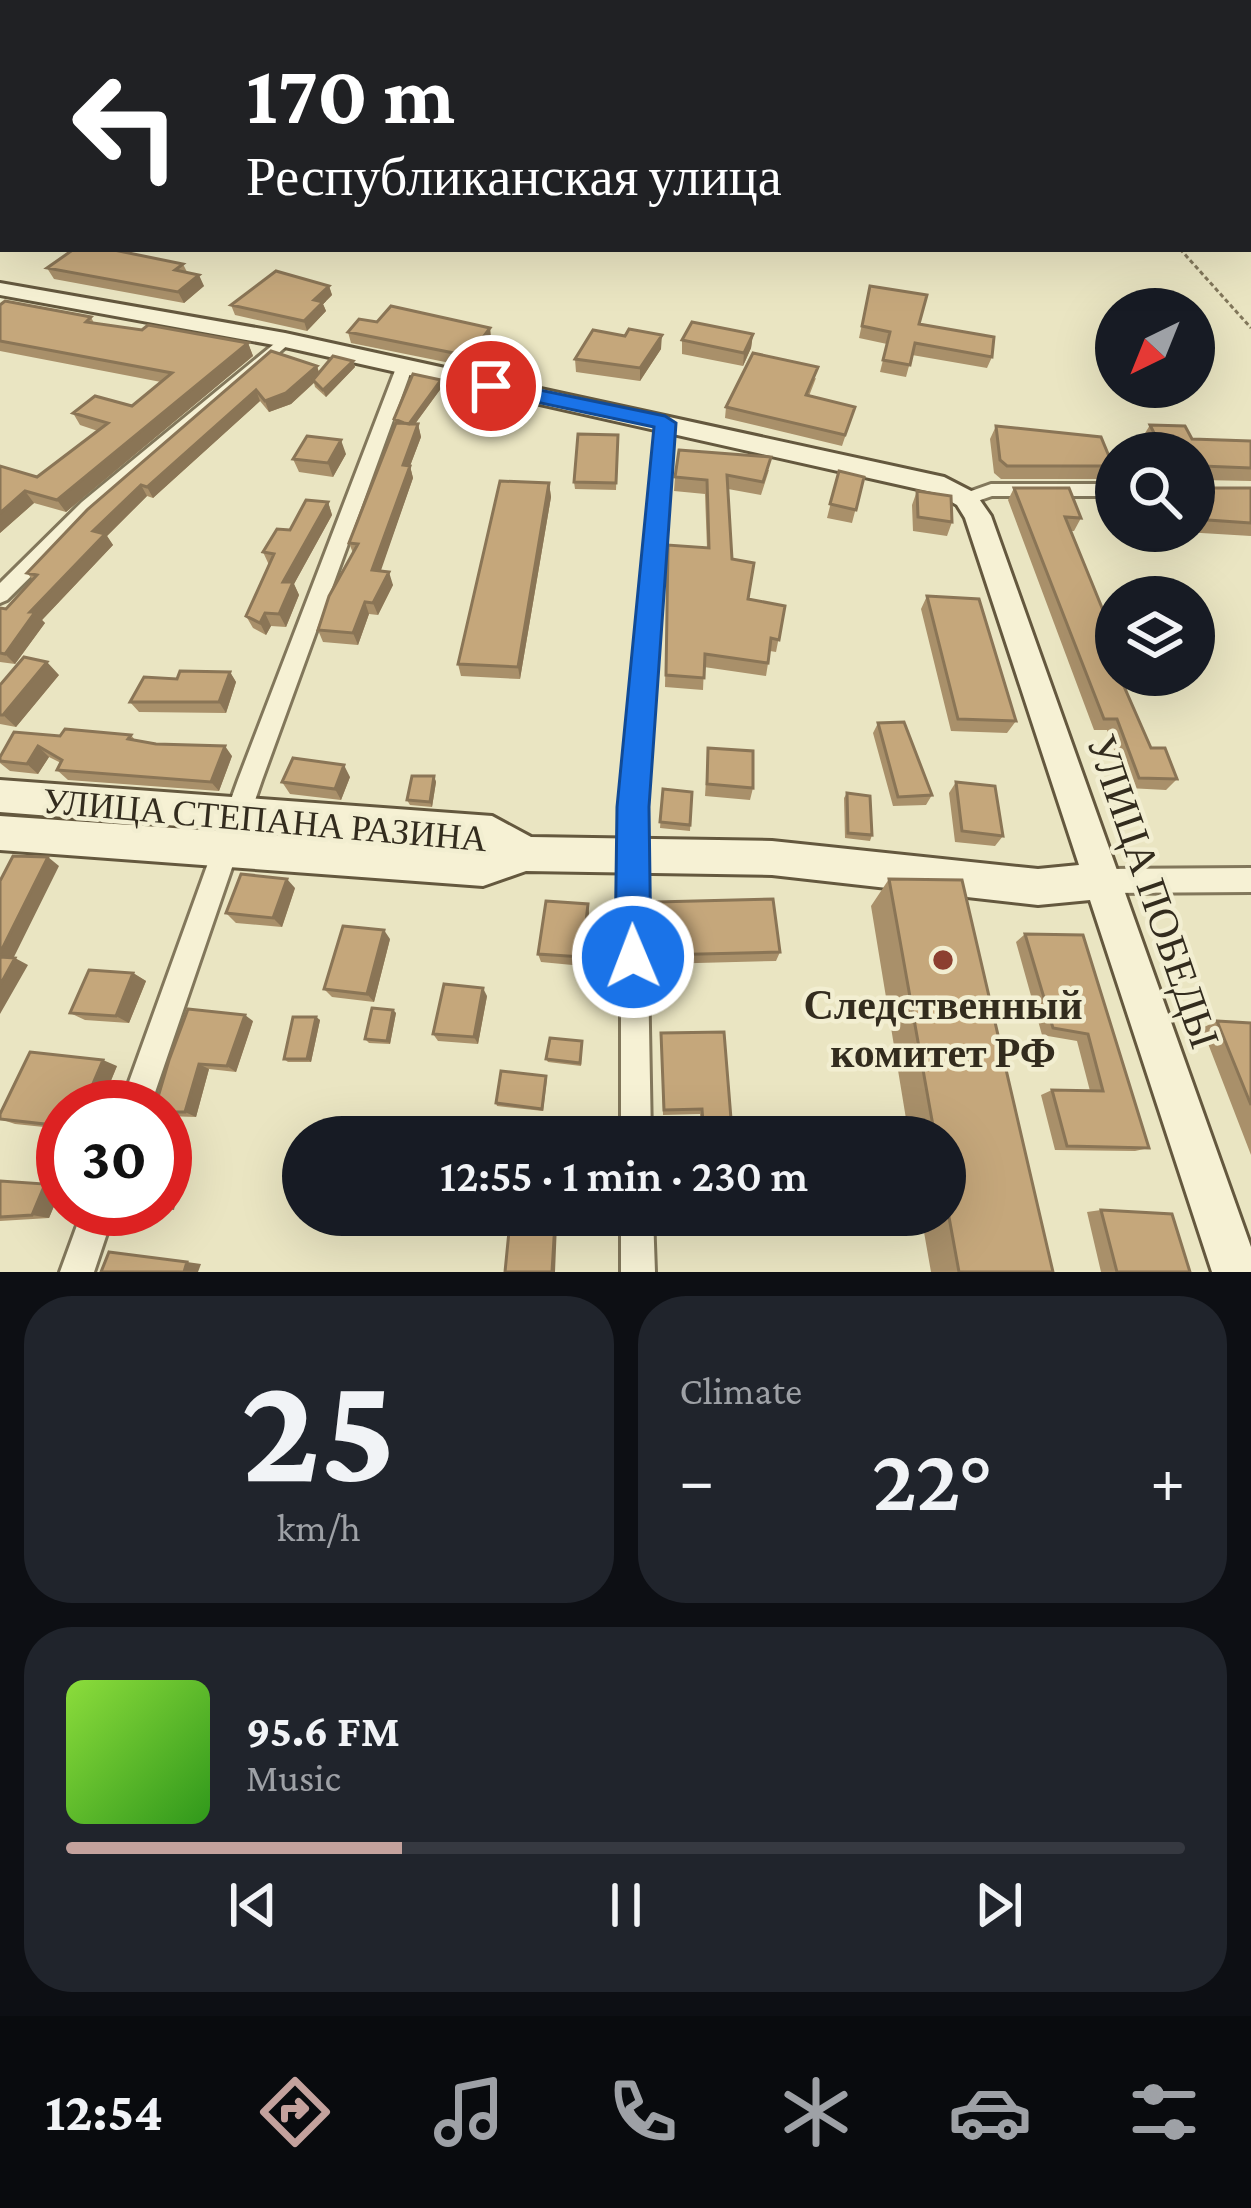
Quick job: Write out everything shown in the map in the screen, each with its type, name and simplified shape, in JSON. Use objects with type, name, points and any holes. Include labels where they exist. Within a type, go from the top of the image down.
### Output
[{"type":"street","points":[[0,289],[285,340],[665,423],[955,493],[1095,490]]},
{"type":"street","points":[[0,314],[27,291]]},
{"type":"street","points":[[0,595],[89,507],[285,340]]},
{"type":"street","points":[[145,1080],[404,368]]},
{"type":"street","points":[[636,1116],[632,856],[665,423]]},
{"type":"street","name":"УЛИЦА ПОБЕДЫ","points":[[955,493],[978,516],[1236,1272]]},
{"type":"street","name":"УЛИЦА СТЕПАНА РАЗИНА","points":[[0,796],[492,833],[526,854]]},
{"type":"street","name":"УЛИЦА СТЕПАНА РАЗИНА","points":[[0,833],[483,869],[526,854],[772,858],[1038,887],[1104,881],[1251,880]]},
{"type":"street","points":[[77,1272],[90,1236]]},
{"type":"street","points":[[637,1236],[638,1272]]},
{"type":"path","points":[[1183,252],[1251,328]]},
{"type":"building","points":[[70,252],[124,252],[183,264],[175,270],[199,275],[178,292],[47,268]]},
{"type":"building","points":[[276,271],[329,286],[314,300],[323,302],[304,321],[231,305]]},
{"type":"building","points":[[870,286],[927,295],[919,324],[994,337],[992,357],[915,343],[910,365],[883,360],[890,332],[862,326]]},
{"type":"building","points":[[5,301],[91,317],[86,322],[142,330],[148,325],[248,343],[57,500],[25,491],[0,513],[0,466],[37,477],[108,423],[73,413],[95,396],[132,406],[172,373],[0,341],[0,305]]},
{"type":"building","points":[[391,306],[490,328],[469,356],[348,332],[359,319],[377,322]]},
{"type":"building","points":[[692,322],[753,334],[744,353],[682,340]]},
{"type":"building","points":[[629,329],[662,335],[640,368],[575,359],[593,330],[625,336]]},
{"type":"building","points":[[271,351],[317,366],[286,393],[265,401],[256,390],[147,487],[141,485],[93,531],[105,534],[30,612],[35,612],[5,654],[0,653],[0,608],[6,609],[37,575],[27,573],[88,509]]},
{"type":"building","points":[[753,353],[818,367],[806,395],[855,407],[845,435],[726,407]]},
{"type":"building","points":[[333,356],[353,361],[323,390],[313,380]]},
{"type":"building","points":[[413,374],[441,380],[409,424],[394,419]]},
{"type":"building","points":[[396,423],[418,424],[403,465],[410,466],[372,570],[389,572],[373,603],[365,602],[353,633],[318,630],[329,596],[358,544],[349,543]]},
{"type":"building","points":[[1150,425],[1185,426],[1188,432],[1154,432]]},
{"type":"building","points":[[996,426],[1095,436],[1095,466],[1007,466],[1000,460]]},
{"type":"building","points":[[578,434],[618,435],[616,483],[574,482]]},
{"type":"building","points":[[307,436],[341,440],[328,463],[293,459]]},
{"type":"building","points":[[1215,440],[1251,441],[1251,468],[1215,466]]},
{"type":"building","points":[[679,450],[771,457],[763,482],[727,475],[732,559],[754,563],[748,599],[785,606],[779,640],[771,638],[768,663],[705,654],[704,678],[666,675],[668,545],[709,548],[707,480],[675,477]]},
{"type":"building","points":[[839,471],[864,477],[856,510],[830,504]]},
{"type":"building","points":[[500,481],[549,483],[518,667],[458,664]]},
{"type":"building","points":[[1014,488],[1069,488],[1081,518],[1065,517],[1095,591],[1095,696]]},
{"type":"building","points":[[1215,488],[1251,488],[1251,523],[1215,520]]},
{"type":"building","points":[[917,491],[951,496],[952,522],[918,517]]},
{"type":"building","points":[[306,500],[328,502],[283,582],[293,582],[279,614],[265,613],[260,623],[246,616],[274,554],[263,552],[277,529],[290,530]]},
{"type":"building","points":[[927,596],[979,599],[1016,721],[958,719]]},
{"type":"building","points":[[24,657],[47,662],[0,715],[0,685]]},
{"type":"building","points":[[180,671],[230,672],[219,702],[130,702],[144,677],[177,679]]},
{"type":"building","points":[[1095,696],[1128,696],[1151,748],[1165,748],[1177,779],[1139,778],[1117,719],[1104,719]]},
{"type":"building","points":[[904,722],[932,795],[898,797],[878,723]]},
{"type":"building","points":[[65,729],[131,735],[128,739],[156,744],[225,746],[211,782],[57,770],[62,760],[38,746],[27,764],[0,761],[14,732],[60,736]]},
{"type":"building","points":[[708,748],[753,751],[753,788],[707,784]]},
{"type":"building","points":[[293,758],[344,765],[335,789],[282,782]]},
{"type":"building","points":[[412,776],[434,776],[430,802],[407,800]]},
{"type":"building","points":[[956,782],[995,786],[1003,836],[962,831]]},
{"type":"building","points":[[663,789],[692,792],[690,825],[660,822]]},
{"type":"building","points":[[847,793],[870,796],[872,835],[848,833]]},
{"type":"building","points":[[13,856],[48,857],[0,953],[0,881]]},
{"type":"building","points":[[241,874],[287,879],[273,918],[226,913]]},
{"type":"building","points":[[889,879],[962,880],[1053,1272],[959,1272],[952,1236],[966,1236],[966,1116],[931,1116]]},
{"type":"building","points":[[773,899],[780,952],[659,955],[657,902]]},
{"type":"building","points":[[546,901],[588,904],[582,957],[538,954]]},
{"type":"building","points":[[343,926],[384,930],[367,994],[324,989]]},
{"type":"building","points":[[1025,934],[1083,935],[1149,1148],[1067,1146],[1052,1090],[1103,1091],[1088,1034],[1053,1028]]},
{"type":"building","points":[[0,957],[15,958],[0,985]]},
{"type":"building","points":[[89,970],[133,973],[116,1016],[70,1013]]},
{"type":"building","points":[[444,984],[483,988],[474,1037],[433,1034]]},
{"type":"building","points":[[372,1008],[393,1010],[387,1041],[365,1039]]},
{"type":"building","points":[[188,1009],[245,1015],[227,1066],[199,1064],[192,1088],[192,1080],[163,1080]]},
{"type":"building","points":[[293,1017],[316,1017],[307,1059],[284,1059]]},
{"type":"building","points":[[1217,1021],[1251,1023],[1251,1105]]},
{"type":"building","points":[[724,1032],[731,1116],[702,1116],[702,1109],[664,1110],[661,1033]]},
{"type":"building","points":[[550,1038],[582,1041],[580,1063],[546,1059]]},
{"type":"building","points":[[30,1052],[103,1060],[94,1080],[36,1080],[36,1123],[0,1119]]},
{"type":"building","points":[[501,1071],[546,1076],[542,1109],[496,1103]]},
{"type":"building","points":[[0,1181],[36,1183],[32,1215],[0,1217]]},
{"type":"building","points":[[1101,1210],[1172,1214],[1190,1272],[1117,1272]]},
{"type":"building","points":[[509,1236],[554,1236],[552,1272],[505,1272]]},
{"type":"building","points":[[109,1252],[187,1262],[184,1272],[101,1272]]},
{"type":"place","name":"Следственный комитет РФ","points":[[943,960]]},
{"type":"route","points":[[491,386],[665,423],[633,807],[633,957]]}]
